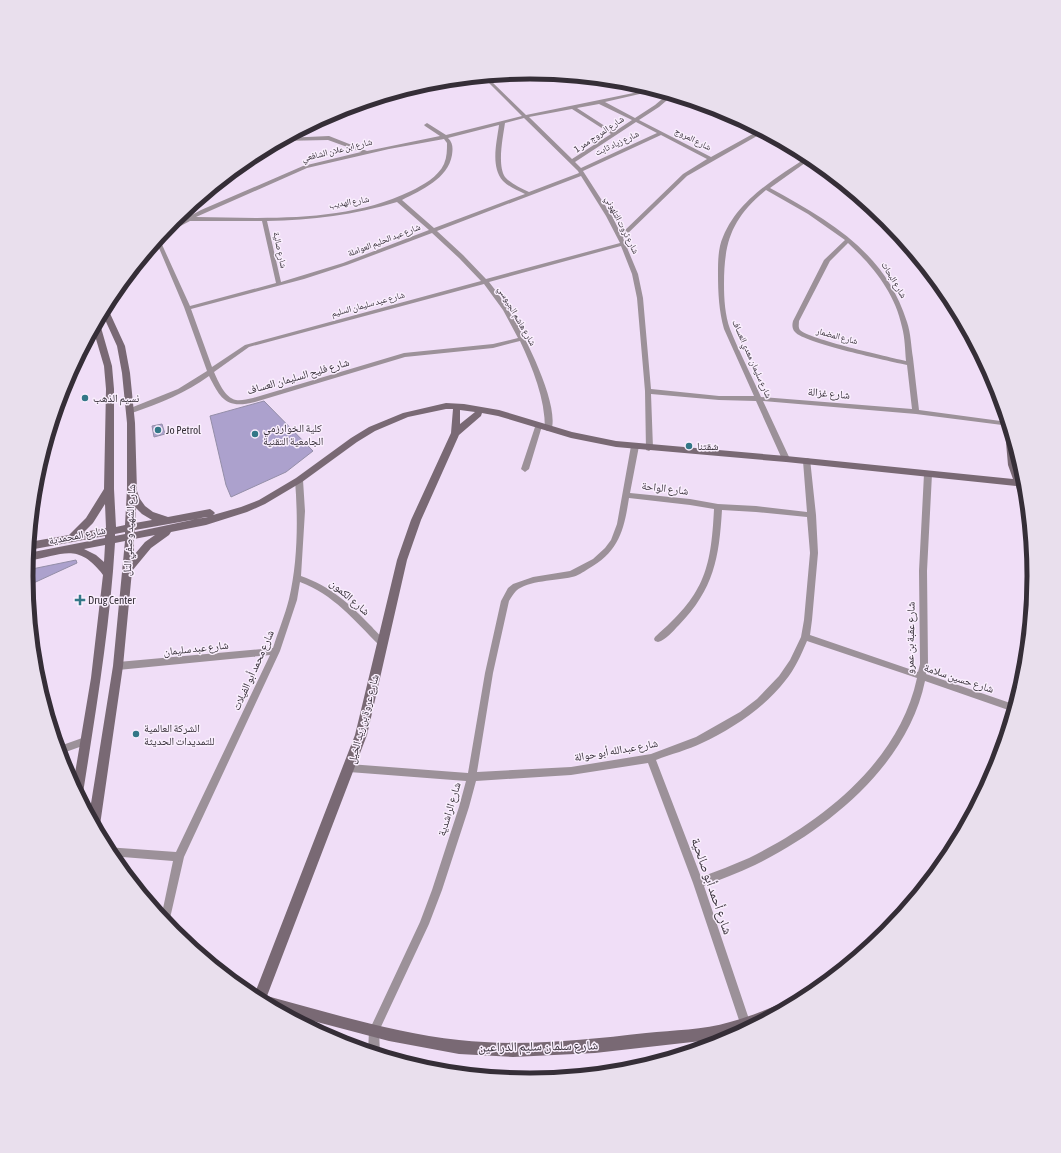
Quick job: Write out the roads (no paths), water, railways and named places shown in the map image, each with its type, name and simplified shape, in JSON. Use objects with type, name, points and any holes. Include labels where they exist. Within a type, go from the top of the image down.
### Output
[{"type":"street","name":"شارع ثروت التلهوني","points":[[489,81],[527,116],[581,172],[622,241],[635,274],[640,298],[648,391],[649,448]]},
{"type":"street","name":"شارع ابن علان الشافعي","points":[[181,223],[220,203],[305,167],[365,152],[502,123],[527,116],[574,108],[644,93]]},
{"type":"street","name":"شارع المروج ممر 1","points":[[572,162],[658,106],[666,98]]},
{"type":"street","name":"شارع المروج","points":[[600,102],[711,158],[678,181],[622,241]]},
{"type":"street","points":[[574,108],[614,134]]},
{"type":"street","points":[[502,123],[499,162],[502,176],[511,184],[529,194]]},
{"type":"street","points":[[427,125],[445,136]]},
{"type":"street","name":"شارع زياد ثابت","points":[[581,172],[661,133]]},
{"type":"street","points":[[711,158],[757,134]]},
{"type":"street","name":"شارع الهديب","points":[[188,219],[264,219],[335,214],[373,208],[399,200],[441,173],[447,165],[450,143],[445,136]]},
{"type":"street","points":[[293,140],[330,138],[365,152]]},
{"type":"street","name":"شارع سليمان معدي العساف","points":[[786,459],[727,329],[723,314],[720,288],[724,244],[741,213],[766,188],[804,161]]},
{"type":"street","name":"شارع عبد الحليم العواملة","points":[[188,308],[279,284],[345,264],[529,194],[581,172]]},
{"type":"street","name":"شارع البحاث","points":[[766,188],[802,208],[849,239],[874,263],[890,286],[898,303],[907,336],[916,412]]},
{"type":"street","name":"شارع هاشم الجيوسي","points":[[399,200],[433,231],[484,281],[496,295],[521,339],[537,372],[546,399],[549,429]]},
{"type":"street","name":"شارع صالية","points":[[264,219],[279,284]]},
{"type":"street","name":"شارع المضمار","points":[[849,239],[827,260],[796,321],[795,326],[798,332],[815,340],[910,364]]},
{"type":"street","name":"شارع عيد سليمان السليم","points":[[130,411],[179,392],[211,371],[229,356],[247,346],[484,281],[622,241]]},
{"type":"street","name":"شارع فليح السليمان العساف","points":[[160,244],[188,308],[211,371],[223,393],[231,401],[238,402],[253,400],[404,355],[426,351],[500,345],[521,339]]},
{"type":"street","name":"شارع الشهيد وصفي التل","points":[[95,817],[118,666],[127,571],[132,489],[130,411],[126,373],[120,346],[107,316]]},
{"type":"street","name":"شارع الشهيد وصفي التل","points":[[78,784],[96,678],[108,574],[110,536],[110,389],[108,366],[98,331]]},
{"type":"street","name":"شارع غزالة","points":[[648,391],[719,398],[759,399],[916,412],[1003,421]]},
{"type":"street","points":[[437,408],[456,406],[478,409],[513,416],[538,426],[593,440],[649,448],[807,461],[1019,484]]},
{"type":"street","points":[[437,408],[510,420],[520,420]]},
{"type":"street","name":"شارع المحمدية","points":[[34,546],[69,543],[130,533],[173,524],[221,517],[244,510],[262,502],[299,480],[354,440],[372,429],[406,415],[437,408]]},
{"type":"street","name":"شارع عروة بن زيد الخيل","points":[[261,994],[361,735],[392,599],[409,538],[455,433],[456,411]]},
{"type":"street","name":"شارع عروة بن زيد الخيل","points":[[455,433],[478,414]]},
{"type":"street","points":[[526,469],[538,426]]},
{"type":"street","points":[[627,495],[635,446]]},
{"type":"street","points":[[1011,448],[1013,465],[1016,471]]},
{"type":"street","name":"شارع عبدالله أبو حوالة","points":[[349,768],[472,777],[571,770],[651,758],[699,740],[743,715],[760,702],[782,679],[793,662],[805,637],[814,553],[807,461]]},
{"type":"street","name":"شارع عقبة بن عمرو","points":[[698,883],[759,858],[818,821],[866,781],[897,740],[908,718],[923,678],[923,571],[928,474]]},
{"type":"street","name":"شارع محمد أبو الفيلات","points":[[167,916],[179,857],[276,651],[293,600],[301,512],[299,480]]},
{"type":"street","points":[[108,574],[92,556],[69,543],[88,524],[109,489]]},
{"type":"street","points":[[127,571],[148,545],[173,524],[142,511],[138,506],[132,489]]},
{"type":"street","name":"شارع الواحة","points":[[516,586],[533,580],[572,574],[601,557],[608,550],[616,536],[622,519],[627,495],[690,502],[718,508],[772,510],[812,515]]},
{"type":"street","points":[[658,639],[681,618],[692,604],[711,567],[718,508]]},
{"type":"street","name":"شارع المحمدية","points":[[34,555],[69,543]]},
{"type":"street","name":"شارع الكمون","points":[[296,578],[311,582],[333,594],[382,643]]},
{"type":"street","name":"شارع الراشدية","points":[[374,1031],[426,917],[464,807],[472,777],[489,673],[498,630],[505,601],[511,590],[516,586]]},
{"type":"street","name":"شارع حسين سلامة","points":[[805,637],[1011,707]]},
{"type":"street","name":"شارع عبد سليمان","points":[[118,666],[276,651]]},
{"type":"street","points":[[64,748],[85,741]]},
{"type":"street","name":"شارع أحمد أبو صالحية","points":[[651,758],[698,883],[745,1025]]},
{"type":"street","points":[[116,852],[179,857]]},
{"type":"street","name":"شارع سلمان سليم الدراعين","points":[[280,1006],[374,1031],[433,1043],[470,1047],[526,1049],[601,1045],[685,1036],[739,1028]]},
{"type":"street","points":[[374,1031],[374,1049]]},
{"type":"place","name":"نسيم الذهب","points":[[85,398]]},
{"type":"place","name":"Jo Petrol","points":[[158,430]]},
{"type":"place","name":"كلية الخوارزمي الجامعية التقنية","points":[[255,434]]},
{"type":"place","name":"شقتنا","points":[[689,446]]},
{"type":"place","name":"Drug Center","points":[[80,600]]},
{"type":"place","name":"الشركة العالمية للتمديدات الحديثة","points":[[136,734]]}]
